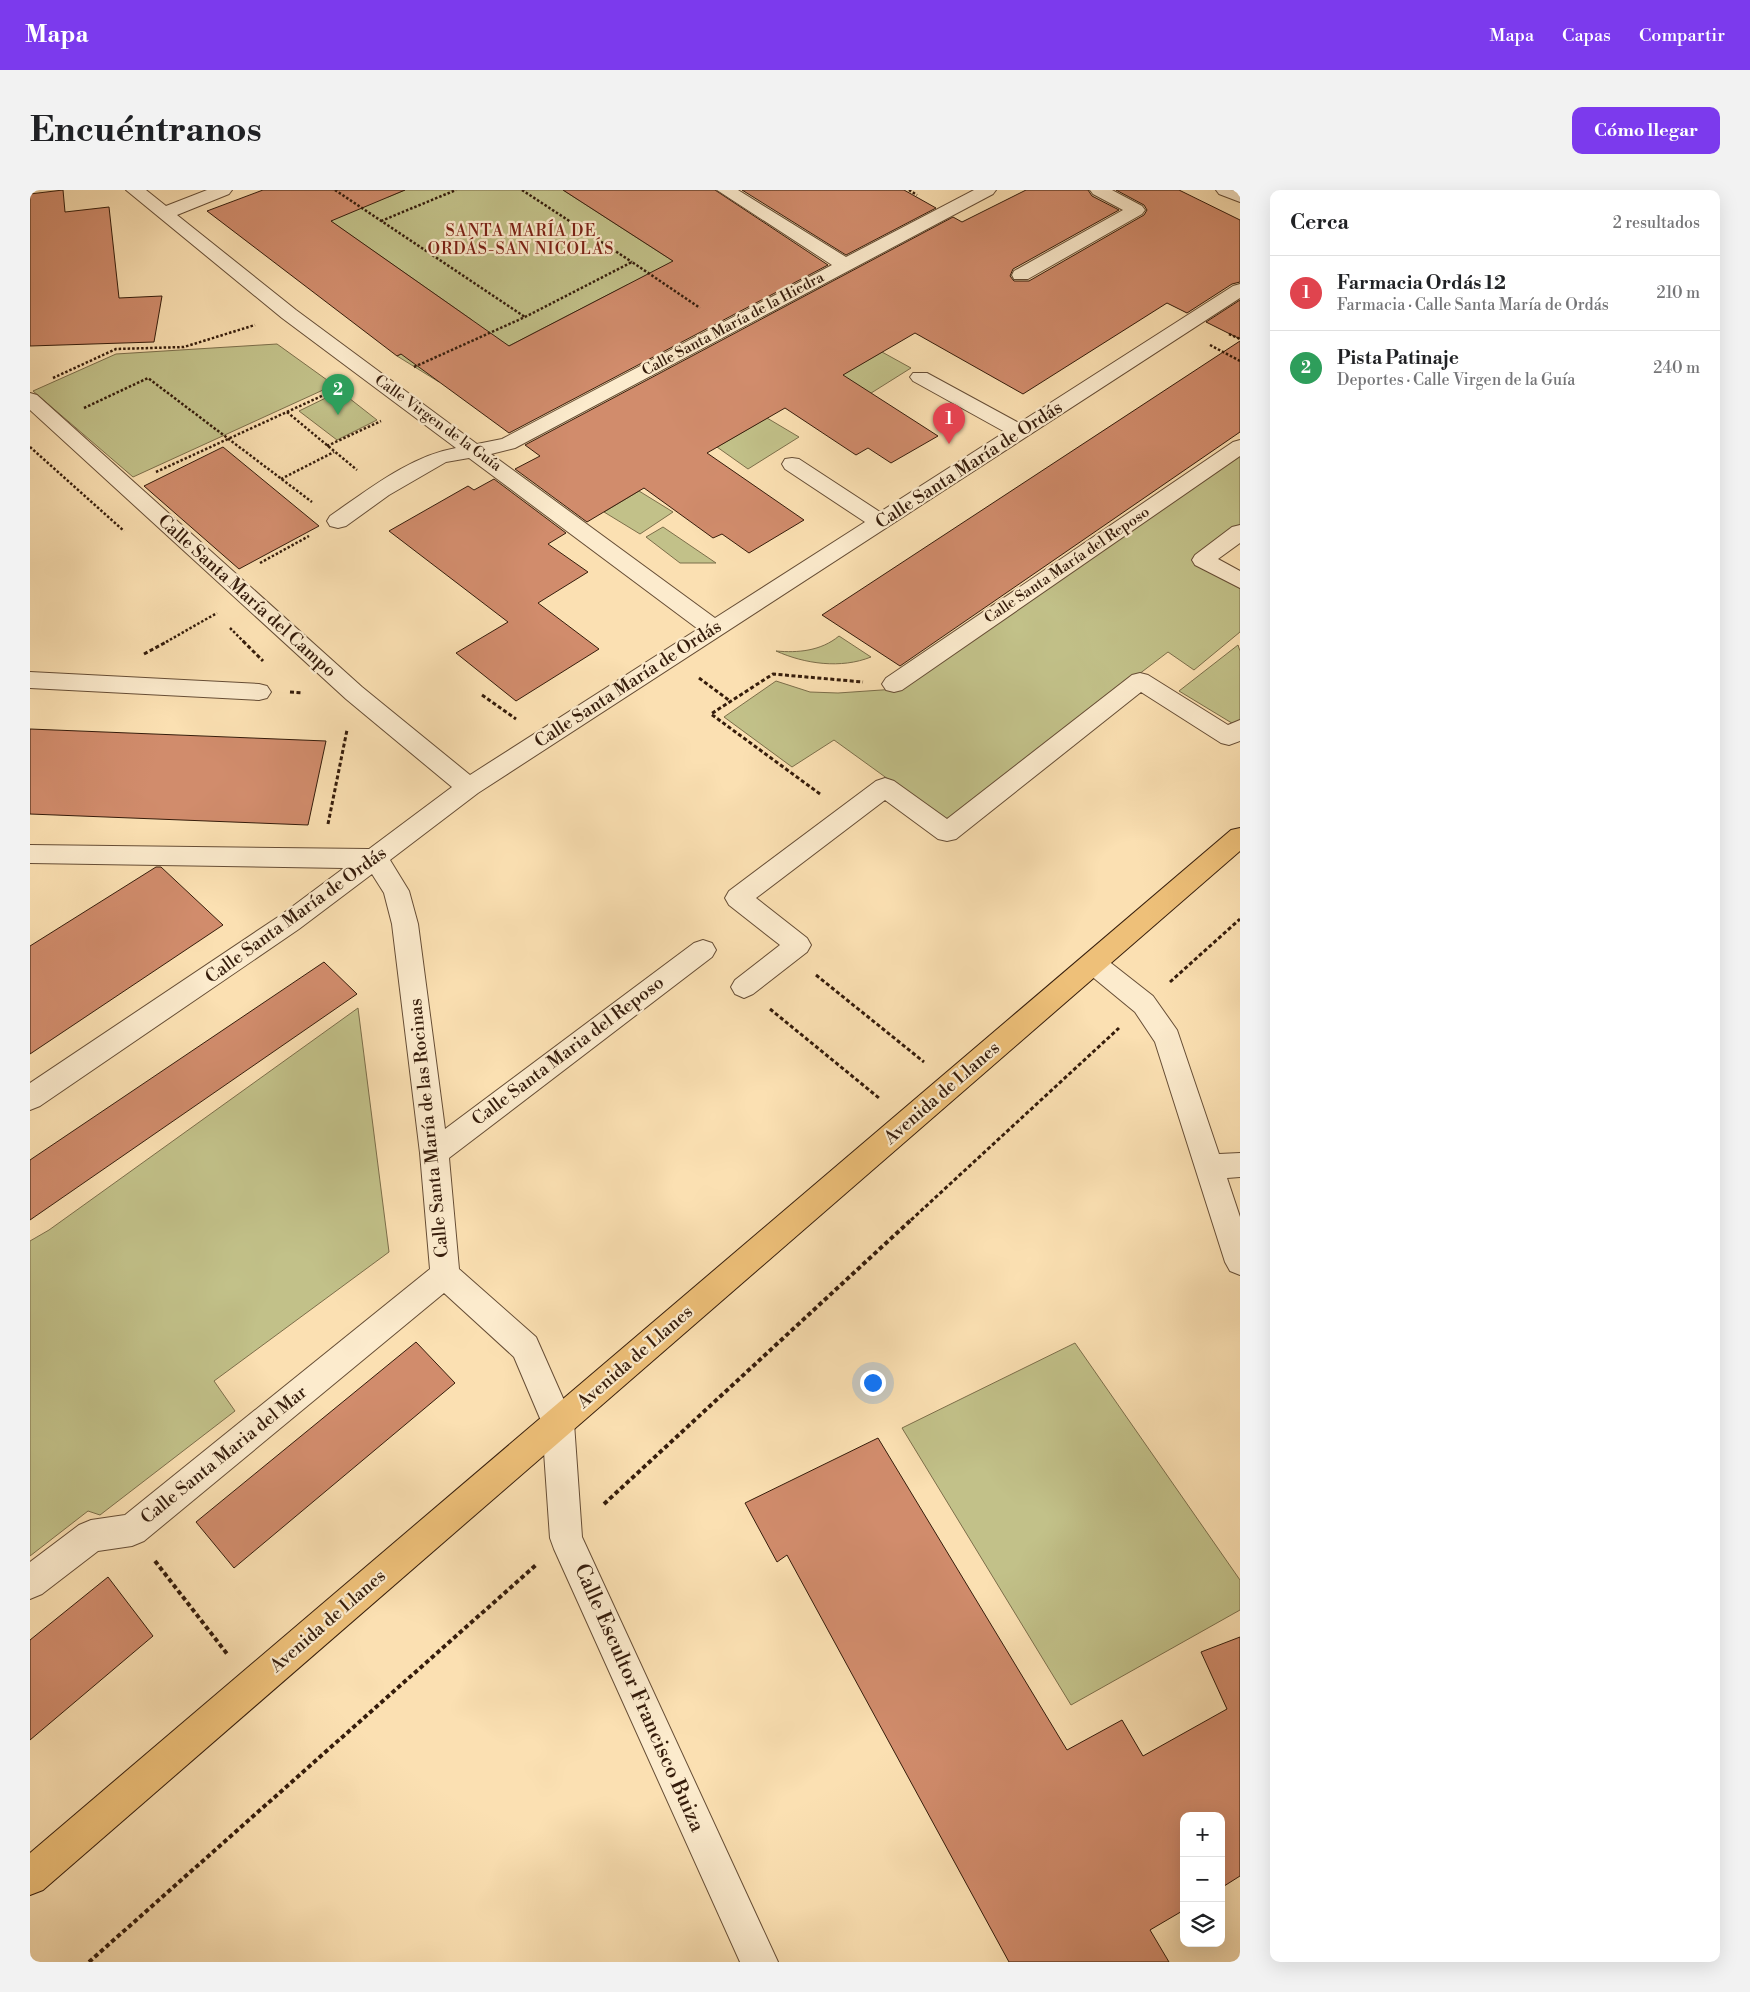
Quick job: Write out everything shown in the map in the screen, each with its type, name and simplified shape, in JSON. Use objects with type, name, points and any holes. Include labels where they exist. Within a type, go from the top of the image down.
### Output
[{"type":"main road","name":"Avenida de Llanes","points":[[30,1877],[1240,837]]},
{"type":"street","name":"Calle Virgen de la Guía","points":[[135,190],[289,314],[714,629]]},
{"type":"street","points":[[165,214],[223,190]]},
{"type":"street","points":[[726,190],[845,265]]},
{"type":"street","name":"Calle Santa María de la Hiedra","points":[[476,451],[508,444],[727,326],[987,190]]},
{"type":"street","points":[[1021,275],[1136,210],[1099,190]]},
{"type":"street","name":"Calle Santa María de Ordás","points":[[30,1098],[290,922],[469,787],[1240,290]]},
{"type":"street","points":[[920,377],[1020,432]]},
{"type":"street","name":"Calle Santa María del Campo","points":[[30,399],[354,693],[469,787]]},
{"type":"street","name":"Calle Santa María del Reposo","points":[[894,684],[1240,446]]},
{"type":"street","points":[[338,522],[382,490],[440,457],[476,451]]},
{"type":"street","points":[[792,464],[881,522]]},
{"type":"street","points":[[1240,532],[1203,560],[1240,581]]},
{"type":"street","points":[[30,680],[259,692]]},
{"type":"street","points":[[744,987],[798,945],[738,898],[885,787],[947,832],[1140,681],[1229,737],[1240,728]]},
{"type":"street","points":[[30,854],[321,860],[376,859]]},
{"type":"street","name":"Calle Santa María de las Rocinas","points":[[376,859],[396,891],[405,924],[434,1153],[445,1275],[525,1347],[558,1423]]},
{"type":"street","name":"Calle Santa Maria del Reposo","points":[[434,1153],[703,950]]},
{"type":"street","points":[[1093,963],[1144,1004],[1167,1038],[1240,1262]]},
{"type":"street","points":[[1209,1167],[1240,1165]]},
{"type":"street","name":"Calle Santa Maria del Mar","points":[[132,1530],[445,1275]]},
{"type":"street","name":"Calle Escultor Francisco Buiza","points":[[558,1423],[566,1538],[759,1962]]},
{"type":"street","points":[[30,1582],[91,1536],[132,1530]]},
{"type":"path","points":[[335,190],[380,222],[525,317]]},
{"type":"path","points":[[380,222],[456,190]]},
{"type":"path","points":[[522,190],[727,326]]},
{"type":"path","points":[[126,486],[287,412],[525,317],[632,262]]},
{"type":"path","points":[[47,381],[116,349],[184,347],[289,314]]},
{"type":"path","points":[[55,422],[148,378],[338,522],[228,579]]},
{"type":"path","points":[[327,446],[413,406]]},
{"type":"path","points":[[287,412],[382,490]]},
{"type":"path","points":[[30,447],[130,537]]},
{"type":"path","points":[[281,479],[334,452]]},
{"type":"path","points":[[88,684],[248,596]]},
{"type":"path","points":[[209,608],[223,620]]},
{"type":"path","points":[[229,627],[268,666]]},
{"type":"path","points":[[848,815],[711,714],[773,674],[894,684]]},
{"type":"path","points":[[288,686],[294,692]]},
{"type":"path","points":[[321,860],[354,693]]},
{"type":"path","points":[[482,695],[544,738]]},
{"type":"path","points":[[89,1962],[566,1538],[1144,1004],[1240,919]]},
{"type":"path","points":[[788,952],[952,1085]]},
{"type":"path","points":[[744,987],[908,1122]]},
{"type":"path","name":"Calle Santa Maria del Mar","points":[[132,1530],[252,1686]]},
{"type":"shaded area","points":[[286,190],[377,190],[388,197],[405,190],[563,190],[727,296],[627,285],[439,382],[397,356],[472,320]]},
{"type":"shaded area","points":[[277,344],[334,385],[133,477],[33,391],[116,354]]},
{"type":"shaded area","points":[[882,352],[911,368],[868,395],[835,379]]},
{"type":"shaded area","points":[[340,391],[377,420],[337,440],[299,411]]},
{"type":"shaded area","points":[[767,418],[799,437],[748,469],[717,447]]},
{"type":"shaded area","points":[[1240,452],[1240,525],[1197,557],[1240,585],[1240,632],[1194,670],[1168,652],[946,821],[834,740],[792,767],[724,717],[776,681],[810,692],[838,693],[896,689]]},
{"type":"shaded area","points":[[639,491],[673,512],[640,534],[604,512]]},
{"type":"shaded area","points":[[663,527],[716,563],[680,563],[646,537]]},
{"type":"shaded area","points":[[839,636],[871,657],[859,661],[835,664],[811,662],[776,651],[793,652],[809,650],[825,645]]},
{"type":"shaded area","points":[[1238,645],[1240,651],[1240,728],[1179,691]]},
{"type":"shaded area","points":[[358,1008],[389,1252],[214,1381],[235,1411],[100,1515],[88,1511],[30,1556],[30,1241],[49,1230]]},
{"type":"shaded area","points":[[1075,1343],[1240,1580],[1240,1610],[1071,1705],[902,1428]]},
{"type":"building","points":[[63,190],[65,212],[109,207],[119,298],[162,296],[154,342],[30,346],[30,194]]},
{"type":"building","points":[[263,190],[405,190],[331,221],[509,346],[673,261],[563,190],[715,190],[828,265],[509,433],[401,354],[397,356],[207,211]]},
{"type":"building","points":[[742,190],[904,190],[936,208],[846,255]]},
{"type":"building","points":[[1026,190],[1088,190],[1092,196],[1119,210],[1013,269],[1010,276],[1014,281],[1029,281],[1144,215],[1147,210],[1144,205],[1116,190],[1179,190],[1240,220],[1240,282],[1232,284],[1187,313],[1167,303],[1023,394],[915,333],[843,375],[938,436],[891,463],[868,448],[856,455],[785,408],[707,453],[804,520],[749,553],[722,534],[713,538],[644,488],[587,522],[515,469],[540,456],[525,445],[953,217],[962,222]]},
{"type":"building","points":[[1240,300],[1240,339],[1206,322]]},
{"type":"building","points":[[1240,341],[1240,432],[900,666],[822,615]]},
{"type":"building","points":[[223,447],[319,526],[239,569],[144,486]]},
{"type":"building","points":[[494,479],[566,533],[548,544],[588,572],[538,603],[599,649],[516,701],[456,653],[508,622],[389,531],[468,486],[474,490]]},
{"type":"building","points":[[30,729],[326,741],[308,825],[30,814]]},
{"type":"building","points":[[156,867],[161,867],[223,925],[30,1054],[30,946]]},
{"type":"building","points":[[324,962],[357,994],[30,1220],[30,1160]]},
{"type":"building","points":[[416,1342],[455,1383],[234,1568],[196,1522]]},
{"type":"building","points":[[878,1438],[1067,1750],[1122,1720],[1143,1756],[1227,1709],[1201,1652],[1240,1637],[1240,1876],[1225,1885],[1225,1812],[1180,1812],[1180,1912],[1150,1930],[1169,1962],[1009,1962],[787,1555],[777,1562],[745,1503]]},
{"type":"building","points":[[108,1577],[153,1636],[30,1740],[30,1640]]},
{"type":"place","name":"Pista Patinaje","points":[[338,415]]},
{"type":"place","name":"Farmacia Ordás 12","points":[[949,444]]},
{"type":"district","name":"SANTA MARÍA DE ORDÁS-SAN NICOLÁS","points":[[521,240]]}]
